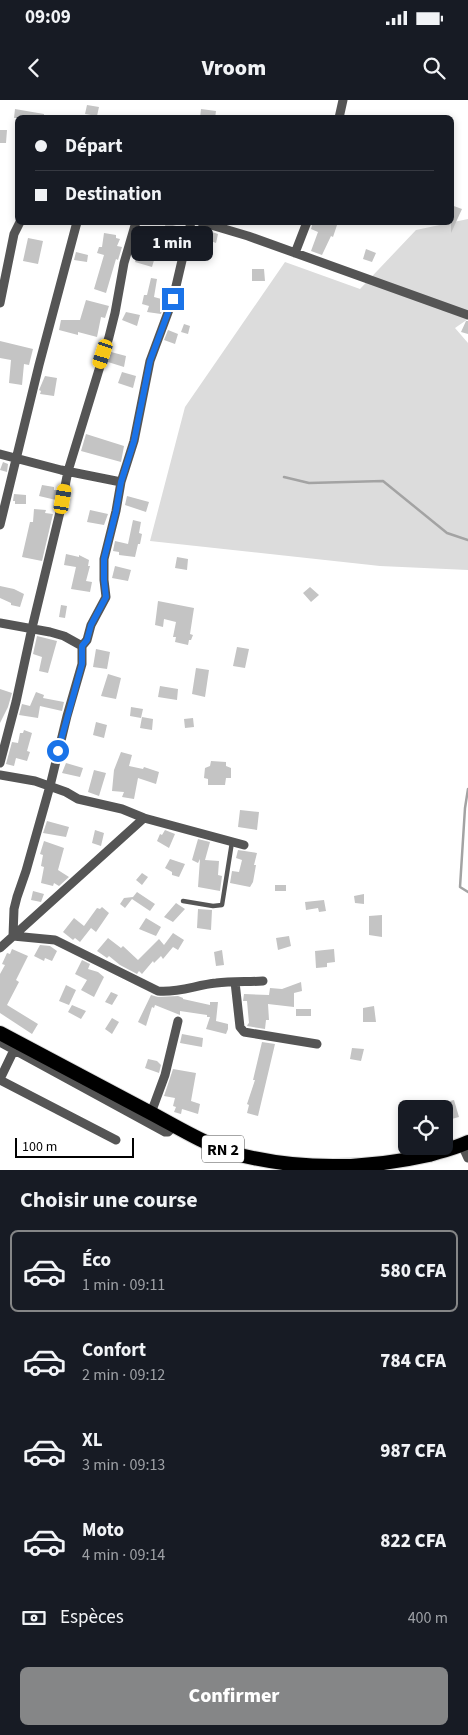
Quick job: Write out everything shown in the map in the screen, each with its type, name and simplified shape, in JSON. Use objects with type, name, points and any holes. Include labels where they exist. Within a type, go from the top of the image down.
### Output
[{"type":"highway","name":"RN 2","points":[[0,1033],[174,1126],[229,1152],[255,1160],[333,1170],[394,1164],[465,1143]]},
{"type":"street","points":[[340,115],[343,100]]},
{"type":"street","points":[[0,303],[14,234],[18,225]]},
{"type":"street","points":[[0,525],[39,365],[76,225]]},
{"type":"street","points":[[0,763],[16,702],[68,471],[116,313],[124,263],[135,225]]},
{"type":"street","points":[[13,936],[14,909],[50,786],[82,664],[82,646],[87,640],[91,625],[106,597],[104,559],[121,482],[134,441],[150,361],[173,299],[190,225]]},
{"type":"street","points":[[211,225],[248,236],[468,315]]},
{"type":"street","points":[[295,253],[305,225]]},
{"type":"street","points":[[0,454],[121,482]]},
{"type":"street","points":[[0,623],[64,636],[82,646]]},
{"type":"street","points":[[0,775],[17,777],[50,786],[78,799],[244,845]]},
{"type":"street","points":[[0,948],[144,818]]},
{"type":"street","points":[[13,936],[55,940],[158,991],[176,991],[216,983],[263,981]]},
{"type":"street","points":[[235,982],[240,1028],[244,1032],[317,1044]]},
{"type":"street","points":[[151,1113],[165,1074],[178,1021]]},
{"type":"street","points":[[0,1042],[165,1132],[168,1132],[174,1126]]},
{"type":"street","points":[[14,1050],[0,1080],[116,1140]]},
{"type":"street","points":[[465,1143],[468,1158]]},
{"type":"lane","points":[[184,901],[213,906],[222,905],[232,842]]},
{"type":"shaded area","points":[[468,219],[468,319],[455,328],[468,343],[468,570],[380,566],[150,541],[185,407],[285,262],[360,289],[416,230],[440,225],[454,225],[454,222]]},
{"type":"building","points":[[87,105],[99,107],[97,115],[85,114]]},
{"type":"building","points":[[15,109],[44,114],[15,115],[14,118]]},
{"type":"building","points":[[201,109],[216,111],[215,115],[200,115]]},
{"type":"building","points":[[0,130],[7,130],[6,143],[0,143]]},
{"type":"building","points":[[454,206],[462,209],[451,233],[451,225],[454,225]]},
{"type":"building","points":[[165,225],[183,228],[181,237],[163,232]]},
{"type":"building","points":[[312,225],[337,225],[333,237],[331,236],[322,255],[311,251],[318,232],[311,229]]},
{"type":"building","points":[[197,227],[218,234],[216,243],[208,240],[207,242],[201,241],[202,238],[194,236]]},
{"type":"building","points":[[104,233],[116,235],[116,238],[120,239],[117,246],[122,247],[118,260],[116,259],[106,293],[94,289],[104,255],[97,253],[99,247],[102,247]]},
{"type":"building","points":[[28,238],[43,241],[38,264],[23,261]]},
{"type":"building","points":[[142,242],[158,247],[152,267],[135,262]]},
{"type":"building","points":[[366,249],[376,253],[372,262],[363,259]]},
{"type":"building","points":[[76,252],[88,255],[87,262],[74,260]]},
{"type":"building","points":[[252,269],[264,269],[265,281],[252,281]]},
{"type":"building","points":[[151,278],[157,279],[154,297],[165,300],[161,314],[147,312],[149,306],[142,304],[144,295],[147,295]]},
{"type":"building","points":[[86,300],[109,306],[105,318],[101,317],[97,337],[59,330],[61,320],[80,320]]},
{"type":"building","points":[[126,312],[140,315],[137,326],[122,320]]},
{"type":"building","points":[[466,321],[468,321],[468,334],[461,332]]},
{"type":"building","points":[[184,324],[190,326],[188,334],[181,332]]},
{"type":"building","points":[[168,330],[178,334],[175,344],[164,340]]},
{"type":"building","points":[[0,341],[33,349],[29,365],[24,364],[22,385],[9,383],[11,360],[0,358]]},
{"type":"building","points":[[111,352],[126,356],[124,367],[108,362]]},
{"type":"building","points":[[122,372],[136,376],[133,388],[118,383]]},
{"type":"building","points":[[45,376],[57,378],[54,396],[40,394],[41,391],[39,390]]},
{"type":"building","points":[[86,434],[124,446],[121,462],[81,451]]},
{"type":"building","points":[[3,462],[8,464],[7,472],[0,470]]},
{"type":"building","points":[[42,485],[54,487],[54,490],[58,490],[56,500],[39,496]]},
{"type":"building","points":[[14,494],[26,495],[26,504],[15,504],[15,501],[13,501]]},
{"type":"building","points":[[127,496],[149,502],[146,512],[125,505]]},
{"type":"building","points":[[34,509],[46,510],[45,513],[53,514],[42,561],[22,557],[30,522],[33,522]]},
{"type":"building","points":[[90,510],[108,514],[104,525],[87,522]]},
{"type":"building","points":[[133,520],[141,522],[139,533],[142,534],[135,557],[119,555],[119,552],[113,551],[115,541],[128,544]]},
{"type":"building","points":[[66,554],[79,557],[79,555],[89,560],[88,566],[90,566],[86,581],[92,582],[90,592],[71,589],[76,567],[64,565]]},
{"type":"building","points":[[177,557],[188,559],[187,570],[175,568]]},
{"type":"building","points":[[115,566],[131,570],[128,581],[112,578]]},
{"type":"building","points":[[0,586],[14,589],[24,594],[20,607],[11,605],[11,603],[0,598]]},
{"type":"building","points":[[310,587],[319,595],[311,602],[303,593]]},
{"type":"building","points":[[158,601],[194,608],[190,634],[193,635],[188,645],[175,642],[176,637],[173,637],[176,622],[164,619],[163,627],[155,625]]},
{"type":"building","points":[[61,605],[67,606],[65,618],[59,617]]},
{"type":"building","points":[[37,636],[57,641],[48,673],[39,671],[42,657],[33,654]]},
{"type":"building","points":[[237,647],[249,649],[245,668],[233,666]]},
{"type":"building","points":[[96,649],[110,652],[107,669],[93,667]]},
{"type":"building","points":[[196,668],[209,670],[205,697],[192,694]]},
{"type":"building","points":[[108,674],[121,678],[116,699],[101,696]]},
{"type":"building","points":[[160,686],[178,689],[177,700],[158,697]]},
{"type":"building","points":[[0,689],[12,693],[0,723]]},
{"type":"building","points":[[36,692],[44,695],[43,698],[64,702],[62,711],[40,706],[38,718],[19,715],[22,704],[30,706]]},
{"type":"building","points":[[131,707],[143,709],[141,718],[130,716]]},
{"type":"building","points":[[142,717],[153,719],[152,730],[140,728]]},
{"type":"building","points":[[193,718],[194,727],[185,728],[184,719]]},
{"type":"building","points":[[96,722],[107,725],[104,738],[93,735]]},
{"type":"building","points":[[24,730],[32,733],[27,751],[30,752],[27,761],[16,758],[14,766],[6,764],[12,742],[18,743],[20,733],[23,733]]},
{"type":"building","points":[[121,752],[132,755],[129,766],[143,769],[144,767],[159,772],[156,784],[138,778],[134,799],[122,797],[124,792],[112,791],[114,770]]},
{"type":"building","points":[[211,761],[226,762],[226,766],[231,768],[231,778],[226,778],[225,785],[208,785],[208,779],[204,778],[205,768],[210,766]]},
{"type":"building","points":[[66,763],[83,768],[80,777],[62,773]]},
{"type":"building","points":[[94,770],[106,773],[99,796],[88,792]]},
{"type":"building","points":[[240,810],[259,812],[257,830],[238,827]]},
{"type":"building","points":[[47,821],[69,827],[66,837],[43,833]]},
{"type":"building","points":[[95,830],[104,833],[101,846],[92,843]]},
{"type":"building","points":[[165,830],[175,834],[169,848],[157,841],[160,834],[162,835]]},
{"type":"building","points":[[198,839],[210,842],[205,860],[219,861],[218,875],[222,876],[220,891],[198,887],[200,859],[198,863],[192,860]]},
{"type":"building","points":[[44,841],[64,848],[58,870],[69,877],[59,886],[54,883],[53,886],[41,883],[44,867],[41,866],[43,855],[40,854]]},
{"type":"building","points":[[238,850],[257,853],[253,882],[250,887],[230,883],[232,871],[239,872],[242,860],[236,858]]},
{"type":"building","points":[[170,859],[185,864],[179,877],[172,875],[172,872],[165,868]]},
{"type":"building","points":[[142,873],[148,877],[142,885],[136,880]]},
{"type":"building","points":[[275,885],[286,885],[286,891],[275,891]]},
{"type":"building","points":[[33,891],[44,894],[41,902],[31,900]]},
{"type":"building","points":[[137,892],[155,904],[150,911],[132,899],[125,908],[120,904],[124,898],[133,897]]},
{"type":"building","points":[[364,894],[364,904],[355,903],[354,896]]},
{"type":"building","points":[[324,900],[326,911],[319,912],[318,908],[306,910],[305,902]]},
{"type":"building","points":[[176,903],[185,909],[173,922],[164,917]]},
{"type":"building","points":[[102,907],[109,913],[96,932],[91,928],[80,942],[75,938],[73,940],[63,932],[74,918],[84,926],[97,908],[100,909]]},
{"type":"building","points":[[198,909],[212,910],[211,930],[197,928]]},
{"type":"building","points":[[382,915],[382,937],[369,935],[369,916]]},
{"type":"building","points":[[146,918],[161,927],[156,936],[139,929]]},
{"type":"building","points":[[173,933],[184,940],[178,950],[173,947],[163,959],[161,956],[154,963],[153,961],[142,974],[139,971],[137,974],[120,965],[109,956],[107,958],[97,951],[108,938],[121,948],[123,946],[138,960],[159,939],[164,945]]},
{"type":"building","points":[[289,936],[291,946],[278,950],[276,938]]},
{"type":"building","points":[[40,945],[50,946],[57,951],[52,961],[45,958],[44,961],[34,956]]},
{"type":"building","points":[[12,949],[28,956],[16,980],[19,982],[7,1005],[38,1024],[32,1034],[0,1013],[0,974],[5,965],[2,964],[7,953],[10,954]]},
{"type":"building","points":[[334,949],[335,962],[327,963],[327,967],[316,968],[315,951]]},
{"type":"building","points":[[222,950],[224,965],[216,966],[214,952]]},
{"type":"building","points":[[82,960],[90,964],[88,969],[98,972],[104,977],[94,997],[81,990],[87,980],[75,974]]},
{"type":"building","points":[[301,982],[302,991],[294,993],[294,1007],[268,1004],[269,1020],[266,1020],[265,1029],[247,1026],[249,1023],[247,1001],[243,1001],[244,994],[269,995],[270,988],[282,989]]},
{"type":"building","points":[[66,985],[76,990],[69,1005],[59,1001]]},
{"type":"building","points":[[111,992],[118,995],[112,1005],[105,1002]]},
{"type":"building","points":[[151,995],[158,997],[178,996],[183,999],[210,1005],[210,1002],[218,1002],[216,1021],[228,1024],[226,1034],[206,1029],[210,1017],[207,1017],[207,1015],[180,1011],[180,1015],[155,1005],[154,1008],[152,1007],[146,1026],[138,1022]]},
{"type":"building","points":[[72,1005],[86,1011],[81,1019],[68,1012]]},
{"type":"building","points":[[374,1006],[376,1022],[363,1022],[363,1008]]},
{"type":"building","points":[[296,1009],[311,1009],[311,1016],[296,1016]]},
{"type":"building","points":[[112,1018],[119,1022],[112,1034],[105,1029]]},
{"type":"building","points":[[182,1034],[203,1038],[202,1047],[180,1043]]},
{"type":"building","points":[[262,1042],[275,1044],[258,1116],[247,1113],[249,1105],[247,1104],[255,1080],[253,1080]]},
{"type":"building","points":[[352,1048],[364,1049],[361,1061],[350,1059]]},
{"type":"building","points":[[148,1059],[157,1061],[161,1065],[159,1073],[145,1068]]},
{"type":"building","points":[[173,1069],[196,1073],[191,1101],[200,1104],[198,1114],[182,1109],[181,1114],[174,1112],[176,1107],[173,1106],[175,1098],[164,1096]]},
{"type":"building","points":[[453,1100],[459,1117],[453,1119]]},
{"type":"waterway","points":[[284,477],[309,483],[383,481],[447,533],[468,540]]},
{"type":"waterway","points":[[468,789],[460,887],[468,892]]},
{"type":"route","points":[[58,751],[82,664],[82,646],[87,640],[91,625],[106,597],[104,559],[121,482],[134,441],[150,361],[173,299]]}]
